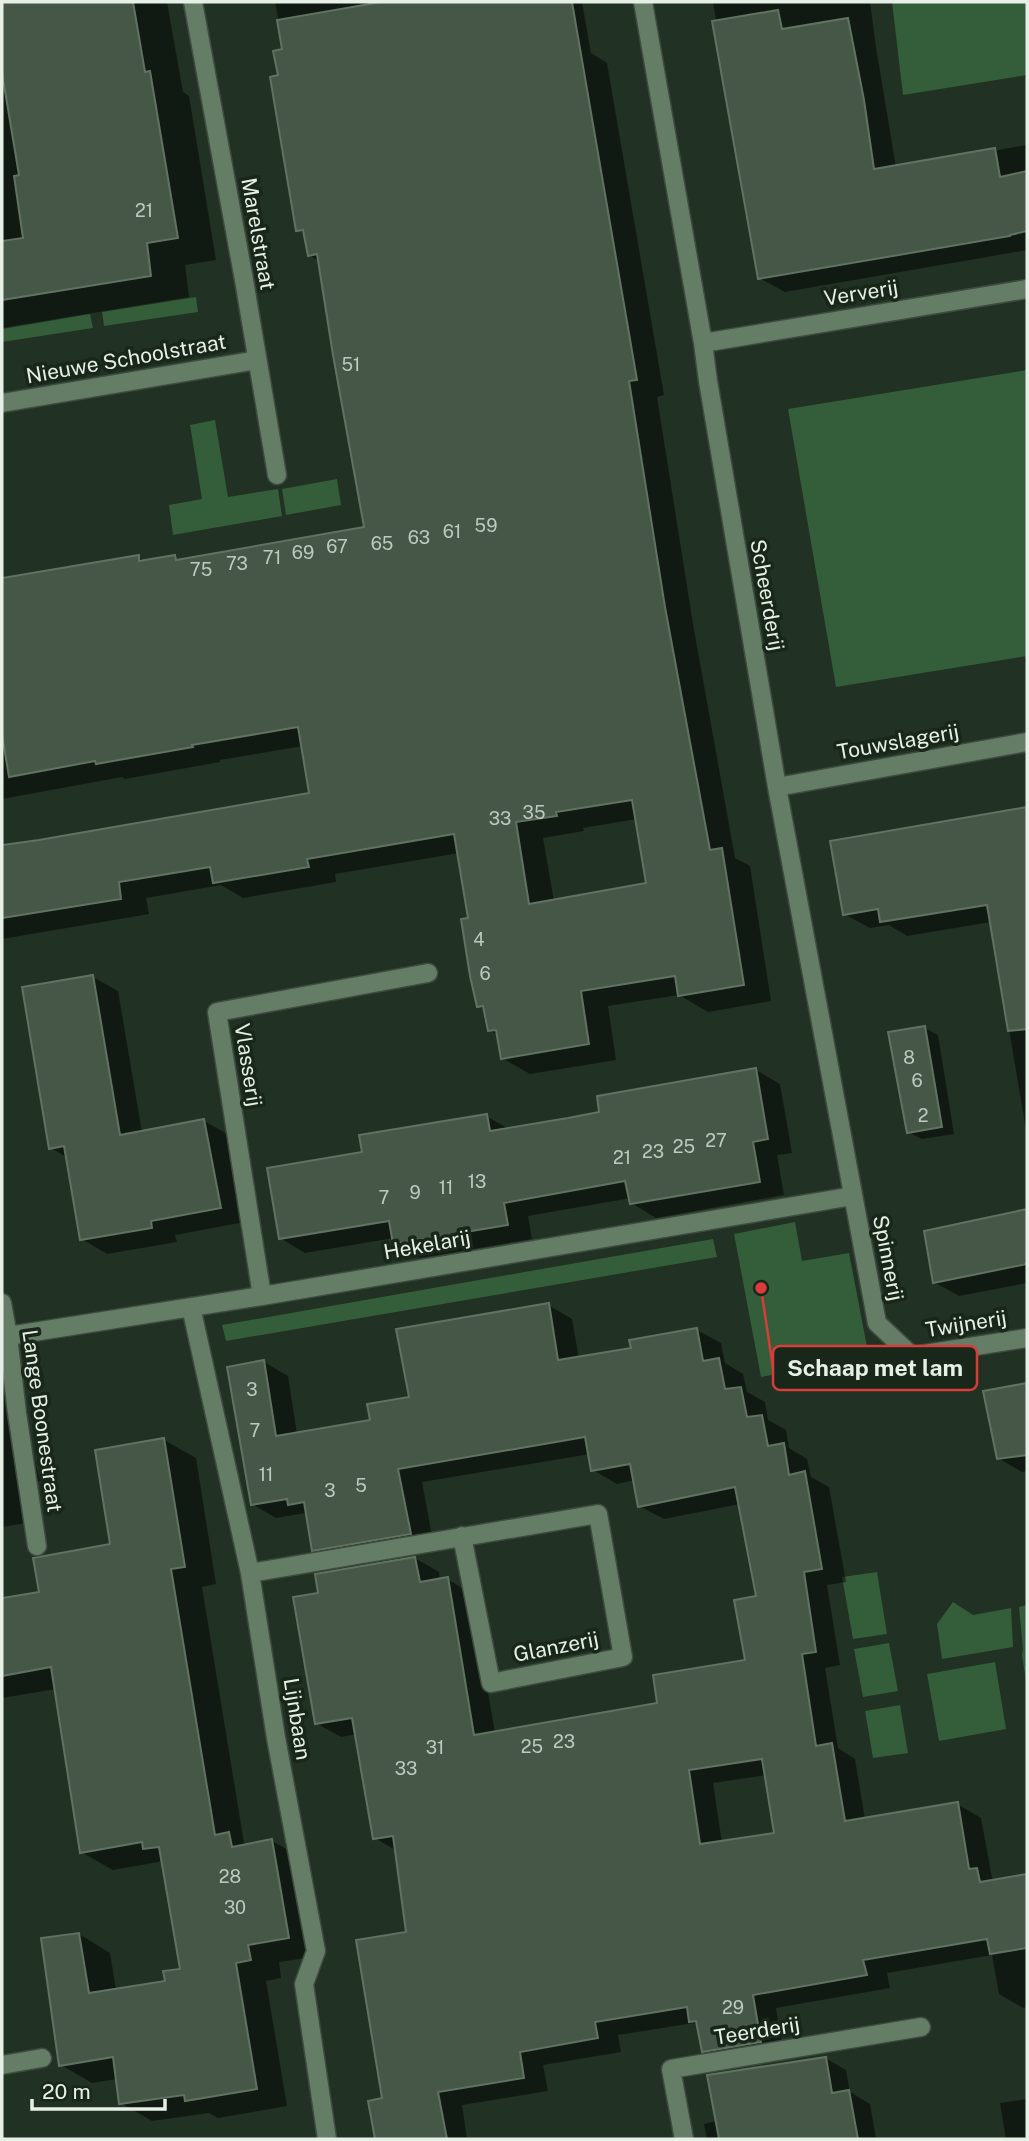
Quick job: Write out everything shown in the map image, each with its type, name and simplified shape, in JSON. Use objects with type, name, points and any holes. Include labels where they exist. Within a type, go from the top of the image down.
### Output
[{"type":"street","name":"Marelstraat","points":[[193,2],[277,475]]},
{"type":"street","name":"Scheerderij","points":[[643,2],[777,787],[853,1196]]},
{"type":"street","name":"Ververij","points":[[703,343],[1027,289]]},
{"type":"street","name":"Nieuwe Schoolstraat","points":[[2,403],[257,360]]},
{"type":"street","name":"Touwslagerij","points":[[777,787],[1027,742]]},
{"type":"street","name":"Vlasserij","points":[[262,1296],[217,1012],[428,973]]},
{"type":"street","name":"Hekelarij","points":[[9,1336],[853,1196]]},
{"type":"street","name":"Spinnerij","points":[[853,1196],[877,1323],[912,1356]]},
{"type":"street","name":"Lange Boonestraat","points":[[2,1303],[9,1336],[9,1414],[37,1546]]},
{"type":"street","name":"Lijnbaan","points":[[191,1307],[250,1573],[276,1738],[316,1951],[304,1984],[327,2139]]},
{"type":"street","name":"Twijnerij","points":[[912,1356],[1027,1338]]},
{"type":"street","name":"Glanzerij","points":[[250,1573],[462,1536],[598,1514],[623,1657],[491,1683],[462,1536]]},
{"type":"street","name":"Teerderij","points":[[684,2139],[671,2069],[921,2027]]},
{"type":"street","points":[[2,2065],[42,2058]]},
{"type":"green space","points":[[892,2],[1027,2],[1027,75],[903,95]]},
{"type":"green space","points":[[196,297],[198,312],[104,326],[102,312]]},
{"type":"green space","points":[[90,314],[93,328],[2,342],[2,329]]},
{"type":"green space","points":[[1027,370],[1027,656],[836,687],[788,409]]},
{"type":"green space","points":[[215,420],[228,497],[278,489],[282,516],[173,535],[169,505],[202,499],[190,425]]},
{"type":"green space","points":[[337,479],[341,505],[286,515],[282,489]]},
{"type":"green space","points":[[795,1222],[802,1261],[849,1253],[869,1357],[761,1377],[734,1234]]},
{"type":"green space","points":[[713,1239],[717,1257],[226,1341],[222,1325]]},
{"type":"green space","points":[[877,1572],[887,1634],[853,1639],[842,1577]]},
{"type":"green space","points":[[953,1602],[973,1615],[1011,1608],[1013,1647],[942,1659],[937,1624]]},
{"type":"green space","points":[[1027,1605],[1027,1688],[1019,1607]]},
{"type":"green space","points":[[889,1643],[898,1691],[863,1697],[854,1649]]},
{"type":"green space","points":[[995,1662],[1006,1729],[939,1741],[927,1674]]},
{"type":"green space","points":[[900,1705],[908,1753],[873,1758],[865,1711]]},
{"type":"building","points":[[2,2],[133,2],[145,72],[150,71],[178,238],[147,243],[151,276],[2,300],[2,241],[23,238],[14,176],[19,175],[2,73]]},
{"type":"building","points":[[381,2],[572,2],[637,380],[629,381],[665,607],[710,850],[722,848],[744,985],[678,996],[675,976],[581,991],[589,1044],[501,1059],[496,1030],[488,1031],[483,1006],[477,1007],[470,976],[461,919],[468,918],[454,834],[307,859],[309,867],[213,883],[210,867],[119,882],[121,899],[2,918],[2,845],[309,793],[298,727],[9,777],[2,734],[2,578],[139,555],[139,561],[175,555],[176,560],[364,527],[317,254],[308,256],[303,230],[296,231],[270,77],[278,75],[273,51],[282,49],[277,20]],"holes":[[[632,800],[646,883],[529,904],[516,822],[557,816],[556,812]]]},
{"type":"building","points":[[778,10],[782,29],[848,18],[874,169],[995,148],[1000,177],[1027,171],[1027,231],[758,279],[712,21]]},
{"type":"building","points":[[1027,807],[1027,1029],[1008,1031],[987,905],[880,922],[878,909],[843,915],[830,841]]},
{"type":"building","points":[[93,975],[120,1135],[204,1119],[221,1208],[151,1221],[152,1228],[80,1240],[64,1146],[49,1149],[22,987]]},
{"type":"building","points":[[925,1026],[942,1127],[907,1133],[888,1032]]},
{"type":"building","points":[[756,1068],[768,1139],[753,1142],[760,1182],[630,1204],[625,1181],[504,1203],[508,1225],[393,1244],[389,1221],[279,1239],[267,1168],[362,1152],[359,1135],[487,1114],[490,1131],[568,1118],[599,1112],[597,1096]]},
{"type":"building","points":[[1027,1209],[1027,1264],[933,1283],[924,1231]]},
{"type":"building","points":[[549,1303],[558,1360],[631,1348],[629,1340],[697,1328],[703,1361],[719,1358],[725,1389],[741,1387],[747,1417],[762,1415],[768,1446],[784,1443],[789,1475],[805,1471],[822,1569],[804,1572],[816,1652],[802,1654],[816,1746],[832,1743],[845,1821],[958,1802],[969,1869],[977,1868],[980,1882],[1027,1874],[1027,1948],[990,1954],[987,1939],[863,1960],[867,1975],[753,1995],[761,2042],[702,2052],[696,2021],[689,2022],[687,2007],[595,2022],[598,2038],[520,2052],[524,2078],[438,2092],[447,2139],[375,2139],[368,2101],[382,2098],[356,1940],[406,1932],[393,1836],[373,1839],[352,1718],[315,1724],[293,1597],[318,1593],[315,1574],[415,1557],[420,1582],[448,1577],[474,1735],[657,1703],[653,1675],[745,1660],[734,1600],[756,1596],[735,1487],[638,1507],[630,1464],[591,1471],[585,1437],[398,1469],[411,1534],[312,1551],[304,1502],[288,1505],[287,1499],[251,1505],[227,1367],[264,1360],[276,1436],[370,1420],[367,1404],[409,1397],[396,1329]],"holes":[[[762,1759],[774,1833],[700,1844],[689,1770]]]},
{"type":"building","points":[[1027,1383],[1027,1455],[997,1459],[983,1391]]},
{"type":"building","points":[[164,1438],[185,1567],[171,1569],[215,1835],[229,1832],[232,1847],[272,1839],[289,1938],[248,1945],[251,1960],[236,1963],[257,2089],[185,2101],[184,2095],[119,2104],[113,2057],[59,2066],[41,1938],[79,1933],[89,1993],[165,1981],[163,1971],[180,1969],[159,1847],[143,1849],[142,1842],[80,1853],[51,1667],[2,1676],[2,1598],[39,1592],[33,1558],[110,1544],[95,1450]]},
{"type":"building","points":[[826,2057],[832,2093],[849,2090],[858,2139],[719,2139],[707,2075]]},
{"type":"place","name":"Schaap met lam","points":[[761,1288]]}]
